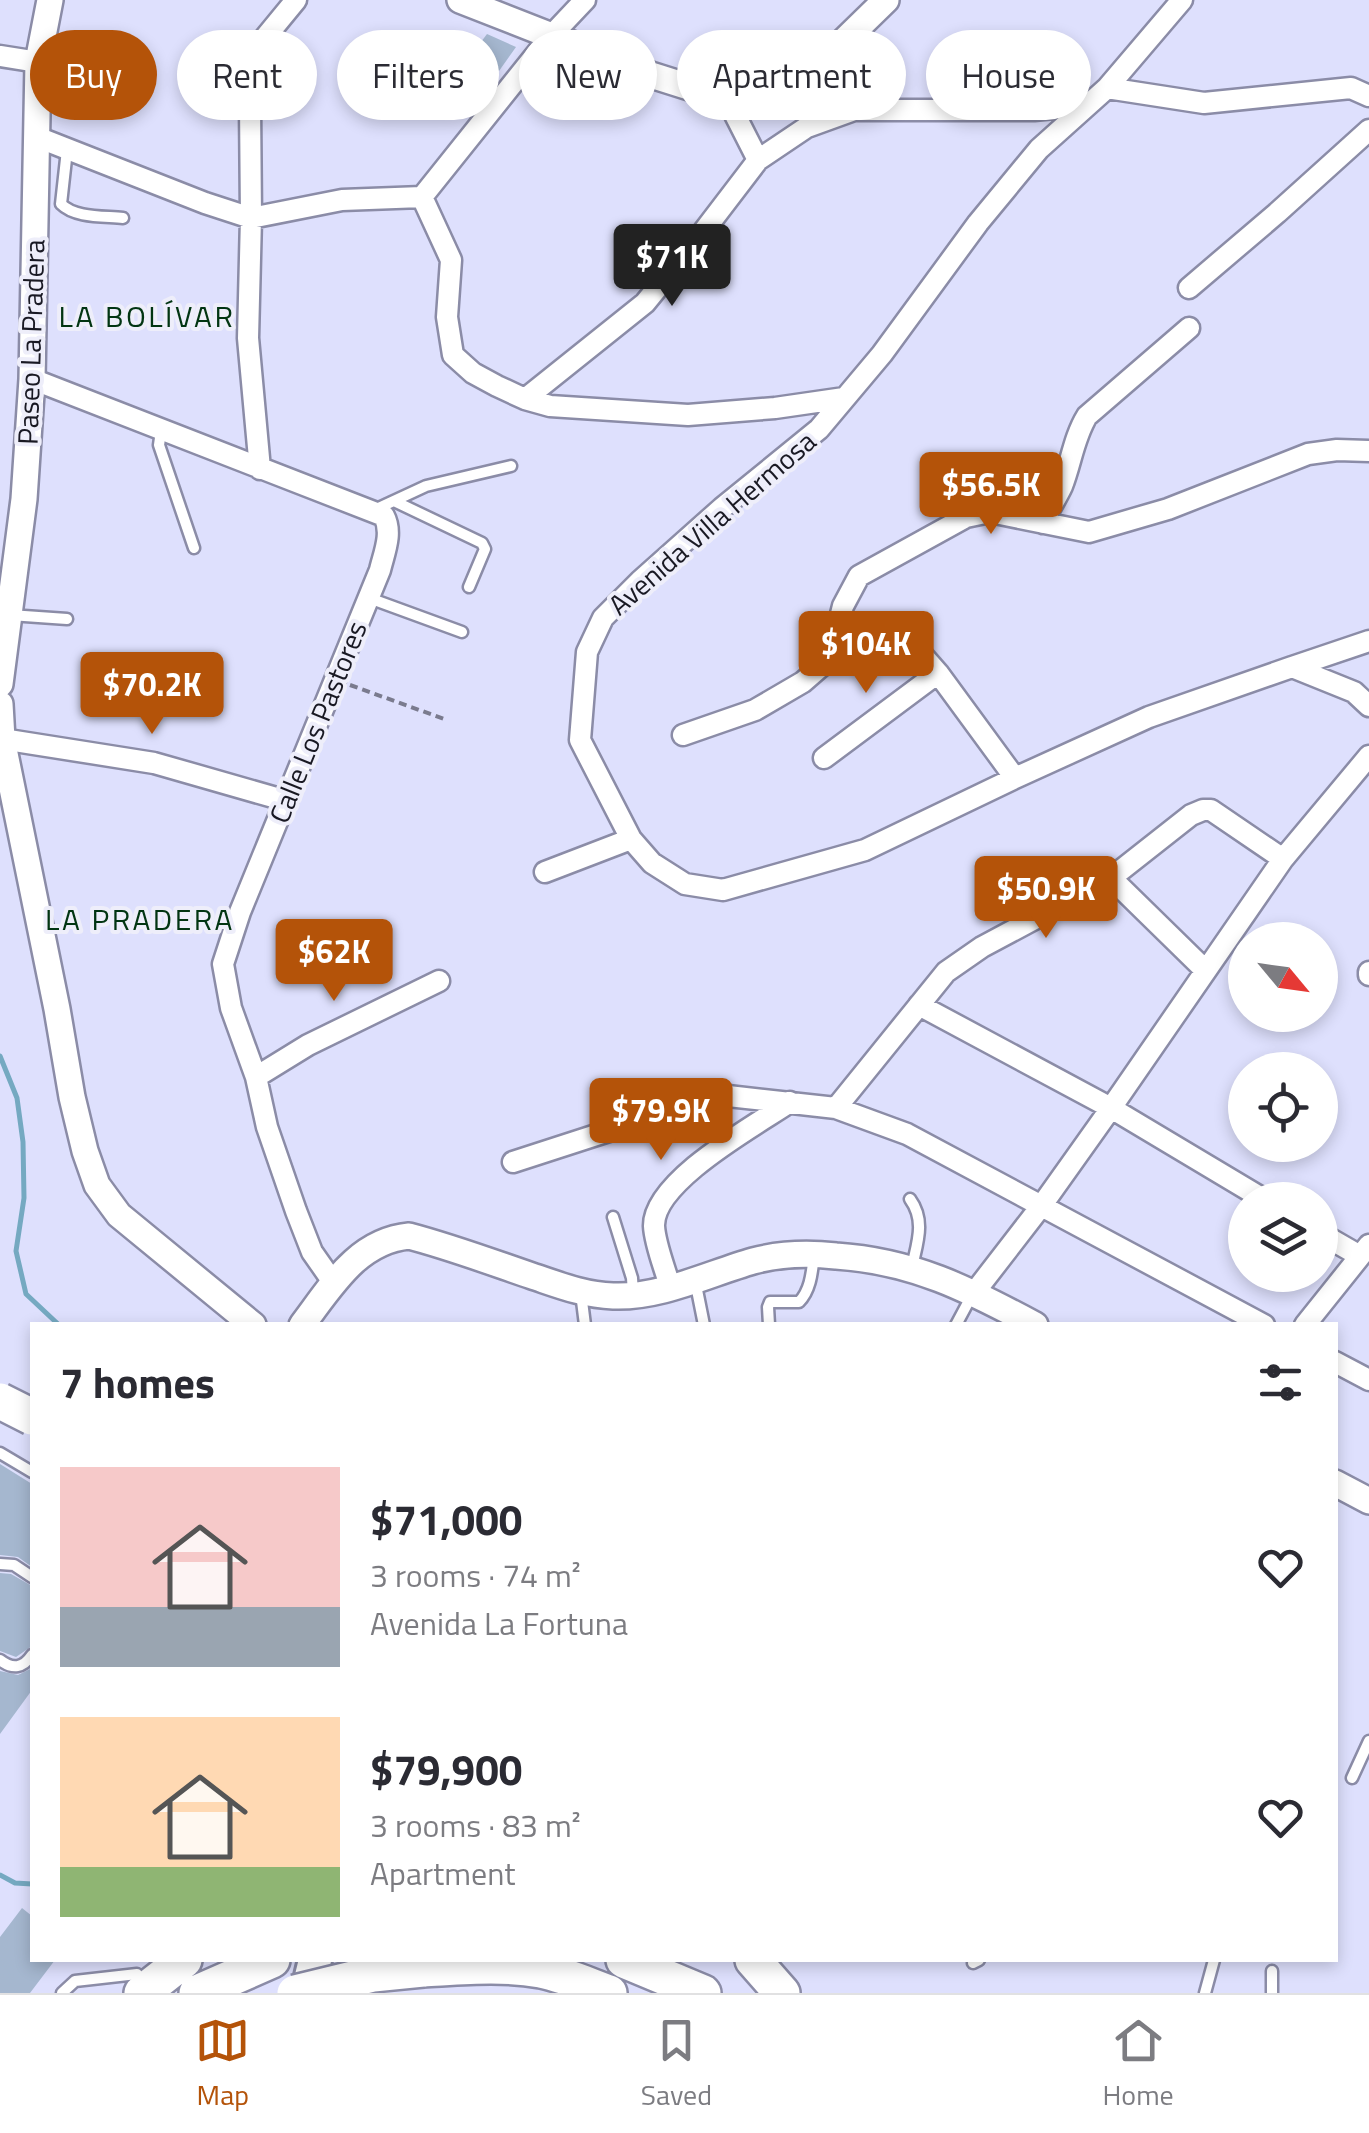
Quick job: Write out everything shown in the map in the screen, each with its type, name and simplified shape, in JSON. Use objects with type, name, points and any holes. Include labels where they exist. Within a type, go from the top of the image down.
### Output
[{"type":"highway","points":[[0,1400],[30,1416]]},
{"type":"highway","points":[[198,1993],[268,1962]]},
{"type":"highway","points":[[344,1962],[346,1993]]},
{"type":"highway","points":[[629,1962],[703,1993]]},
{"type":"highway","points":[[756,1962],[782,1993]]},
{"type":"highway","points":[[382,1993],[406,1964]]},
{"type":"highway","points":[[294,1993],[406,1964],[540,1970],[564,1987],[609,1993]]},
{"type":"highway","points":[[466,1966],[512,1993]]},
{"type":"main road","points":[[0,1389],[30,1402]]},
{"type":"main road","points":[[0,1422],[30,1431]]},
{"type":"main road","points":[[306,1993],[314,1962]]},
{"type":"main road","points":[[334,1993],[343,1962]]},
{"type":"street","name":"Paseo La Pradera","points":[[44,30],[50,0]]},
{"type":"street","points":[[260,468],[248,338],[250,105],[259,45],[296,0]]},
{"type":"street","points":[[460,0],[533,30]]},
{"type":"street","points":[[557,30],[585,0]]},
{"type":"street","points":[[855,30],[886,0]]},
{"type":"street","name":"Avenida Villa Hermosa","points":[[1091,101],[1107,88],[1182,0]]},
{"type":"street","points":[[0,56],[30,61]]},
{"type":"street","points":[[37,137],[251,218],[342,200],[422,197],[519,76]]},
{"type":"street","points":[[1107,88],[1204,103],[1351,88],[1369,96]]},
{"type":"street","points":[[526,399],[644,303],[758,160],[808,127],[854,110],[926,110]]},
{"type":"street","name":"Paseo La Pradera","points":[[0,684],[24,499],[32,379],[37,120]]},
{"type":"street","points":[[738,120],[758,160]]},
{"type":"street","name":"Avenida Villa Hermosa","points":[[1070,120],[1038,149],[882,354],[819,428],[640,580],[603,618],[587,652],[580,740],[630,839],[652,863],[684,884],[723,890],[865,850],[1149,717],[1369,641]]},
{"type":"street","points":[[1188,288],[1369,130]]},
{"type":"street","points":[[422,197],[451,260],[447,317],[454,355],[473,373],[526,399],[550,406],[688,415],[844,398]]},
{"type":"street","points":[[1043,523],[1062,487],[1088,416],[1190,328]]},
{"type":"street","points":[[32,379],[372,512]]},
{"type":"street","points":[[683,735],[755,710],[803,682],[826,662],[843,606],[858,576],[966,516],[990,512],[1090,532],[1168,509],[1308,454],[1369,451]]},
{"type":"street","name":"Calle Los Pastores","points":[[333,1282],[312,1252],[267,1127],[256,1077],[231,1008],[224,964],[240,912],[384,557],[389,524],[384,516],[372,512]]},
{"type":"street","points":[[834,642],[909,640],[1015,778]]},
{"type":"street","points":[[1292,667],[1354,692],[1369,706]]},
{"type":"street","points":[[824,758],[938,674]]},
{"type":"street","points":[[0,704],[2,740],[58,1009],[72,1097],[97,1186],[119,1216],[250,1322]]},
{"type":"street","points":[[2,740],[154,763],[287,800]]},
{"type":"street","points":[[974,1293],[1111,1108],[1283,859],[1369,756]]},
{"type":"street","points":[[836,1108],[946,972],[982,947],[1111,878],[1191,815],[1211,810],[1283,859]]},
{"type":"street","points":[[545,872],[630,839]]},
{"type":"street","points":[[1111,878],[1205,970]]},
{"type":"street","points":[[256,1077],[308,1045],[440,981]]},
{"type":"street","points":[[920,1006],[1111,1108],[1235,1182]]},
{"type":"street","points":[[513,1162],[728,1096],[836,1108],[907,1134],[1258,1322]]},
{"type":"street","points":[[682,1283],[654,1228],[662,1204],[692,1168],[790,1102]]},
{"type":"street","points":[[304,1322],[333,1282],[357,1258],[390,1238],[409,1236],[581,1292],[616,1296],[633,1296],[791,1254],[856,1257],[912,1268],[974,1293],[1029,1322]]},
{"type":"street","points":[[1308,1322],[1365,1251],[1338,1240]]},
{"type":"street","points":[[1338,1364],[1369,1380]]},
{"type":"street","points":[[1338,1486],[1369,1501]]},
{"type":"lane","points":[[67,149],[61,204],[64,209],[122,218]]},
{"type":"lane","points":[[161,430],[160,445],[194,548]]},
{"type":"lane","points":[[372,512],[426,486],[511,466]]},
{"type":"lane","points":[[394,501],[482,544],[484,549],[470,587]]},
{"type":"lane","points":[[369,598],[462,632]]},
{"type":"lane","points":[[9,615],[67,619]]},
{"type":"lane","points":[[910,1199],[921,1222],[912,1268]]},
{"type":"lane","points":[[613,1218],[632,1278],[633,1296]]},
{"type":"lane","points":[[769,1322],[770,1302],[799,1302],[804,1297],[814,1254]]},
{"type":"lane","points":[[682,1283],[702,1322]]},
{"type":"lane","points":[[581,1292],[584,1322]]},
{"type":"lane","points":[[958,1322],[974,1293]]},
{"type":"lane","points":[[0,1454],[30,1471]]},
{"type":"lane","points":[[0,1564],[14,1565],[30,1576]]},
{"type":"lane","points":[[0,1660],[20,1667],[30,1658]]},
{"type":"lane","points":[[1352,1778],[1369,1741]]},
{"type":"lane","points":[[1205,1993],[1213,1962]]},
{"type":"lane","points":[[1272,1971],[1272,1993]]},
{"type":"lane","points":[[62,1993],[75,1982],[149,1977]]},
{"type":"path","points":[[336,681],[447,720]]},
{"type":"building","points":[[499,39],[516,47],[499,71]]},
{"type":"building","points":[[0,1464],[30,1483],[30,1566],[18,1557],[0,1555]]},
{"type":"building","points":[[0,1573],[11,1574],[30,1585],[30,1647],[16,1657],[0,1651]]},
{"type":"building","points":[[30,1669],[30,1693],[0,1734],[0,1671],[18,1675]]},
{"type":"building","points":[[22,1908],[30,1914],[30,1962],[53,1962],[30,1993],[0,1993],[0,1937]]},
{"type":"waterway","points":[[0,1056],[17,1098],[23,1142],[24,1198],[16,1251],[26,1294],[56,1322]]},
{"type":"waterway","points":[[0,1875],[15,1883],[30,1884]]},
{"type":"district","name":"LA BOLÍVAR","points":[[147,317]]},
{"type":"district","name":"LA PRADERA","points":[[140,920]]}]
